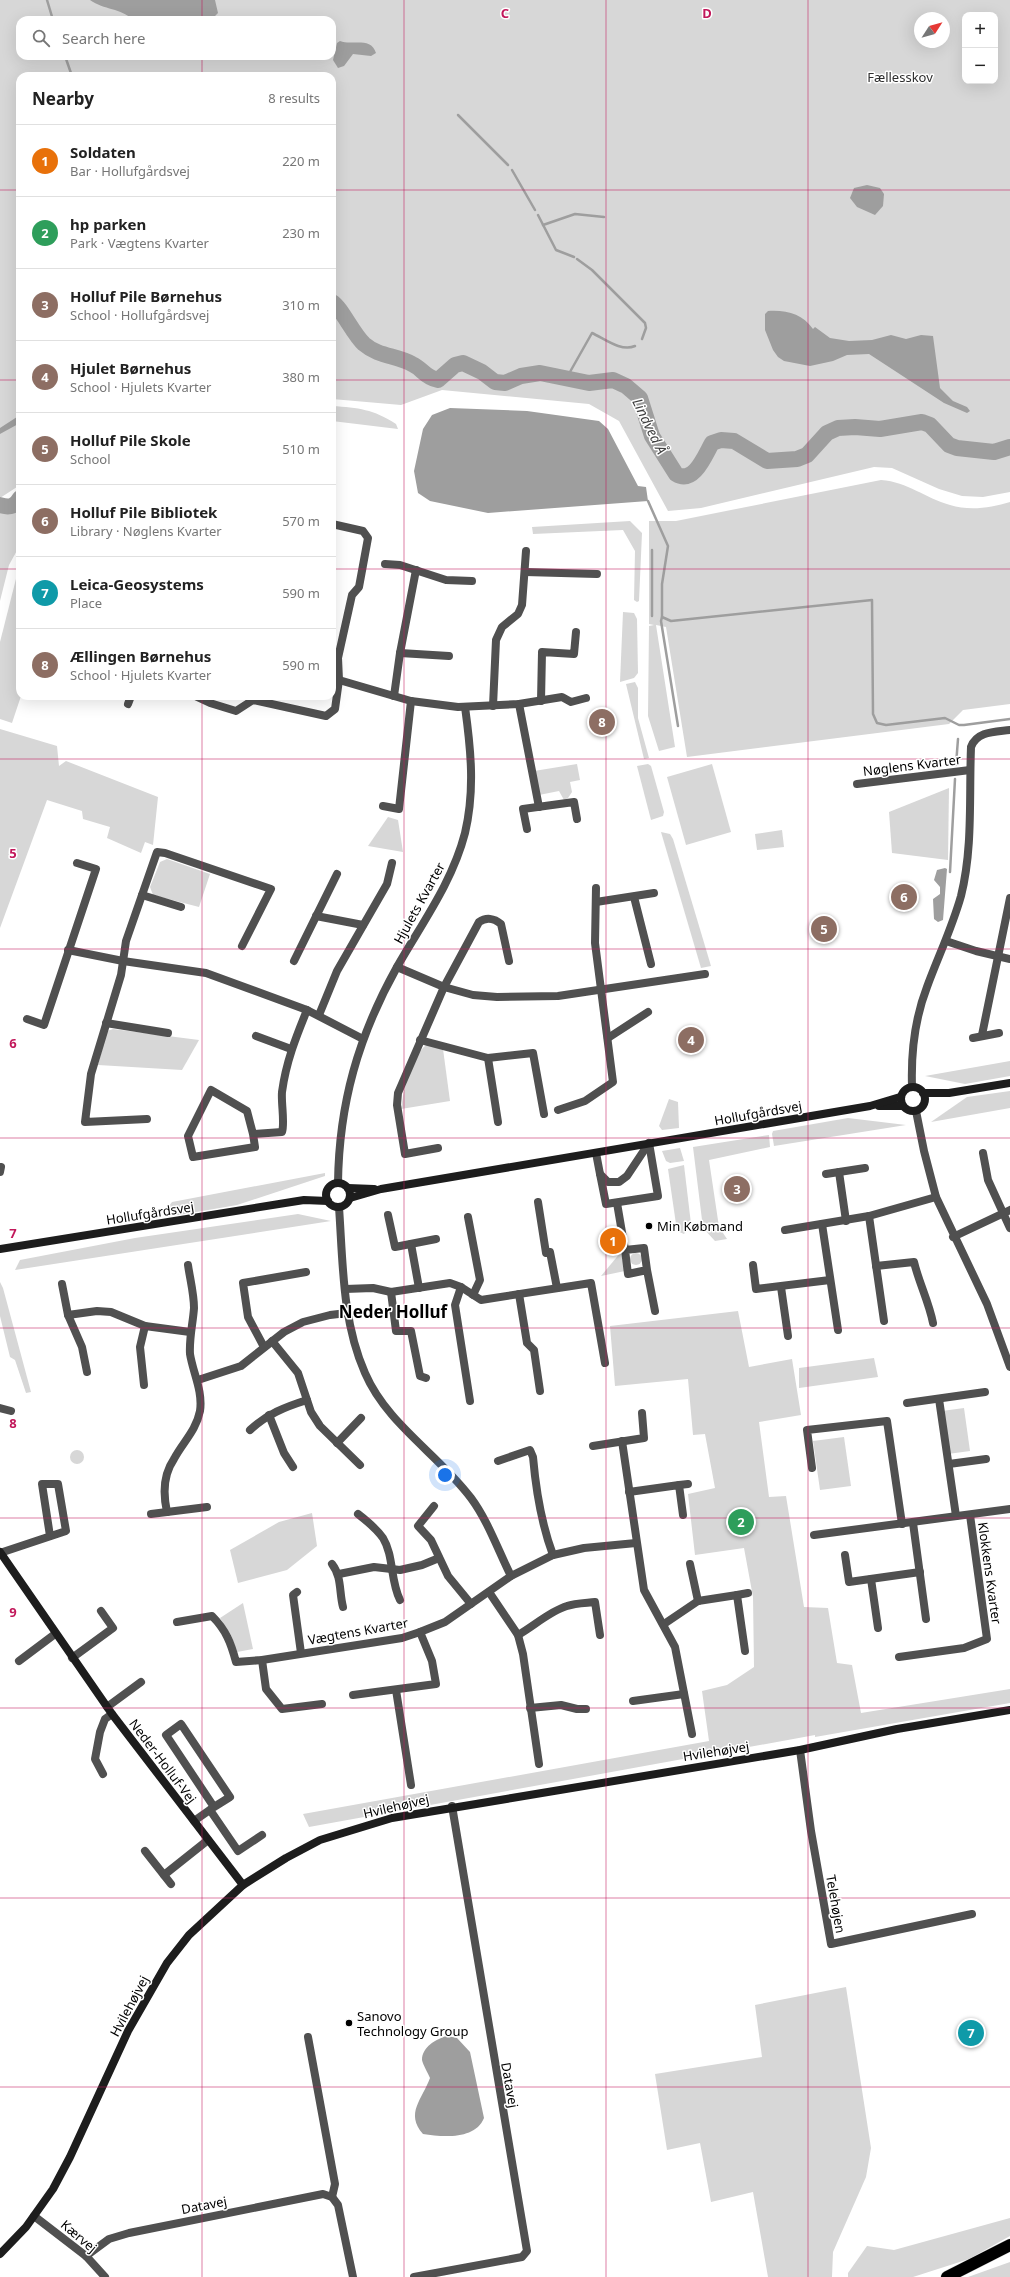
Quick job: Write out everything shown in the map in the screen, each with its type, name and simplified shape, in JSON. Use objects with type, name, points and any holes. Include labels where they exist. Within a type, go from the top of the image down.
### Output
[{"type":"highway","points":[[947,2277],[1010,2245]]},
{"type":"highway","points":[[952,2277],[1010,2255]]},
{"type":"street","points":[[202,700],[210,704],[236,711],[253,700],[326,716],[336,709],[339,680],[338,658],[352,594],[359,587],[368,538],[363,531],[336,525]]},
{"type":"street","points":[[493,706],[496,640],[502,627],[518,614],[522,605],[526,572],[526,551]]},
{"type":"street","points":[[384,564],[400,565],[446,580],[472,581]]},
{"type":"street","points":[[394,696],[400,653],[416,570]]},
{"type":"street","points":[[526,572],[597,574]]},
{"type":"street","points":[[541,701],[542,652],[574,654],[576,632]]},
{"type":"street","points":[[400,653],[449,656]]},
{"type":"street","points":[[339,680],[411,701],[465,707],[519,704],[562,697],[570,702],[586,698]]},
{"type":"street","points":[[128,704],[130,700]]},
{"type":"street","points":[[383,806],[399,809],[411,701]]},
{"type":"street","points":[[519,704],[539,807]]},
{"type":"street","name":"Hjulets Kvarter","points":[[338,1183],[343,1114],[350,1077],[363,1039],[378,1002],[448,880],[464,833],[472,774],[471,743],[465,707]]},
{"type":"street","name":"Nøglens Kvarter","points":[[912,1086],[914,1048],[920,1011],[926,988],[946,941],[961,895],[966,868],[969,839],[971,747],[974,740],[979,735],[1010,730]]},
{"type":"street","name":"Nøglens Kvarter","points":[[857,784],[970,770]]},
{"type":"street","points":[[527,829],[523,809],[574,802],[577,819]]},
{"type":"street","points":[[146,1119],[85,1122],[91,1074],[121,975],[126,941],[157,852],[165,853],[271,888],[242,946]]},
{"type":"street","points":[[27,1019],[44,1025],[96,869],[77,863]]},
{"type":"street","points":[[319,1016],[337,971],[387,884],[392,863]]},
{"type":"street","points":[[294,960],[337,874]]},
{"type":"street","points":[[558,1110],[585,1101],[613,1082],[595,943],[596,888]]},
{"type":"street","points":[[596,902],[654,893]]},
{"type":"street","points":[[142,895],[181,907]]},
{"type":"street","points":[[634,897],[651,964]]},
{"type":"street","points":[[982,1035],[1010,898]]},
{"type":"street","points":[[316,916],[363,925]]},
{"type":"street","points":[[438,1148],[405,1154],[397,1105],[398,1093],[444,987],[479,922],[483,919],[488,918],[501,924],[509,961]]},
{"type":"street","points":[[946,941],[997,957],[1010,959]]},
{"type":"street","points":[[68,950],[123,961],[206,973],[307,1010],[363,1039]]},
{"type":"street","points":[[397,967],[444,987],[473,995],[527,998],[558,996],[705,974]]},
{"type":"street","points":[[253,1134],[282,1132],[281,1106],[284,1079],[291,1048],[307,1010]]},
{"type":"street","points":[[608,1038],[648,1012]]},
{"type":"street","points":[[106,1023],[168,1033]]},
{"type":"street","points":[[973,1038],[982,1035],[999,1033]]},
{"type":"street","points":[[256,1036],[291,1048]]},
{"type":"street","points":[[420,1040],[488,1058],[533,1053],[544,1114]]},
{"type":"street","points":[[488,1058],[498,1122]]},
{"type":"street","points":[[924,1093],[948,1093],[1010,1082]]},
{"type":"street","points":[[912,1086],[919,1088],[924,1093],[925,1102],[922,1108],[916,1111],[908,1111],[902,1106],[900,1097],[905,1090],[912,1086]]},
{"type":"street","points":[[211,1090],[247,1111],[253,1134],[255,1147],[193,1157],[188,1136],[211,1090]]},
{"type":"street","points":[[925,1102],[948,1093]]},
{"type":"street","name":"Hollufgårdsvej","points":[[350,1198],[381,1189],[870,1106],[900,1097]]},
{"type":"street","name":"Hollufgårdsvej","points":[[870,1106],[902,1106]]},
{"type":"street","points":[[916,1111],[924,1151],[936,1197],[953,1237],[987,1304],[1010,1368]]},
{"type":"street","points":[[600,1174],[608,1182],[619,1182],[627,1176],[649,1143]]},
{"type":"street","points":[[596,1153],[606,1204],[658,1196],[649,1143]]},
{"type":"street","points":[[983,1153],[988,1180],[1006,1212],[1010,1228]]},
{"type":"street","points":[[826,1174],[865,1168]]},
{"type":"street","points":[[839,1172],[846,1221]]},
{"type":"street","points":[[338,1183],[348,1188],[350,1198],[346,1204],[339,1207],[328,1201],[327,1192],[331,1186],[338,1183]]},
{"type":"street","name":"Hollufgårdsvej","points":[[348,1188],[381,1189]]},
{"type":"street","name":"Hollufgårdsvej","points":[[0,1249],[304,1200],[327,1192]]},
{"type":"street","points":[[785,1230],[869,1216],[901,1209],[936,1197]]},
{"type":"street","name":"Hollufgårdsvej","points":[[304,1200],[328,1201]]},
{"type":"street","points":[[538,1202],[546,1253],[550,1252],[557,1288]]},
{"type":"street","points":[[617,1203],[628,1274],[647,1270]]},
{"type":"street","points":[[339,1207],[348,1313],[354,1343],[366,1375],[382,1402],[395,1418],[471,1498],[511,1576]]},
{"type":"street","points":[[953,1237],[1006,1212]]},
{"type":"street","points":[[388,1215],[395,1247],[436,1239]]},
{"type":"street","points":[[869,1216],[884,1320]]},
{"type":"street","points":[[468,1217],[480,1280],[473,1295]]},
{"type":"street","points":[[822,1224],[838,1330]]},
{"type":"street","points":[[411,1244],[419,1288]]},
{"type":"street","points":[[625,1250],[644,1248],[655,1311]]},
{"type":"street","points":[[876,1266],[914,1262],[918,1283],[930,1307],[933,1323]]},
{"type":"street","points":[[167,1512],[163,1494],[167,1474],[173,1459],[191,1436],[200,1410],[198,1380],[190,1354],[190,1332],[194,1308],[188,1265]]},
{"type":"street","points":[[752,1265],[756,1289],[830,1280]]},
{"type":"street","points":[[264,1347],[248,1317],[242,1283],[306,1272]]},
{"type":"street","points":[[345,1289],[374,1288],[390,1292],[450,1283],[461,1287],[481,1300],[591,1283],[605,1363]]},
{"type":"street","points":[[62,1284],[68,1315],[82,1347],[87,1372]]},
{"type":"street","points":[[461,1287],[455,1305],[470,1401]]},
{"type":"street","points":[[781,1287],[788,1336]]},
{"type":"street","points":[[390,1292],[396,1331],[412,1331],[420,1376],[426,1378]]},
{"type":"street","points":[[519,1294],[527,1344],[534,1350],[540,1390]]},
{"type":"street","points":[[68,1315],[97,1311],[111,1312],[145,1326],[190,1332]]},
{"type":"street","points":[[198,1380],[241,1366],[272,1341],[303,1322],[330,1315],[348,1313]]},
{"type":"street","points":[[144,1385],[140,1347],[145,1326]]},
{"type":"street","points":[[272,1341],[298,1373],[307,1400],[320,1426],[360,1465]]},
{"type":"street","points":[[907,1403],[985,1392]]},
{"type":"street","points":[[939,1399],[956,1516]]},
{"type":"street","points":[[250,1430],[269,1415],[281,1408],[307,1400]]},
{"type":"street","points":[[0,1408],[11,1411]]},
{"type":"street","points":[[593,1446],[644,1438],[642,1413]]},
{"type":"street","points":[[269,1415],[284,1453],[293,1467]]},
{"type":"street","points":[[337,1443],[361,1418]]},
{"type":"street","points":[[812,1468],[808,1430],[888,1421],[902,1524]]},
{"type":"street","points":[[622,1441],[644,1590],[664,1624],[679,1660],[692,1734]]},
{"type":"street","points":[[498,1461],[530,1450],[538,1505],[545,1534],[553,1555]]},
{"type":"street","points":[[949,1464],[986,1459]]},
{"type":"street","name":"Neder-Holluf-Vej","points":[[50,1536],[42,1484],[58,1484],[66,1531],[0,1553],[112,1714],[242,1885]]},
{"type":"street","points":[[629,1492],[688,1484]]},
{"type":"street","points":[[679,1485],[683,1515]]},
{"type":"street","points":[[434,1506],[418,1526],[431,1540],[448,1576],[470,1604]]},
{"type":"street","points":[[151,1514],[207,1508]]},
{"type":"street","name":"Klokkens Kvarter","points":[[814,1535],[1010,1509]]},
{"type":"street","name":"Vægtens Kvarter","points":[[358,1514],[383,1538],[388,1548],[394,1588],[400,1600]]},
{"type":"street","name":"Klokkens Kvarter","points":[[899,1658],[964,1648],[987,1639],[970,1515]]},
{"type":"street","points":[[913,1523],[926,1619]]},
{"type":"street","name":"Vægtens Kvarter","points":[[177,1622],[212,1616],[223,1628],[231,1642],[236,1662],[262,1660],[402,1638],[445,1622],[511,1576],[553,1555],[584,1548],[636,1543]]},
{"type":"street","points":[[845,1554],[849,1582],[920,1572]]},
{"type":"street","points":[[332,1564],[339,1574],[374,1567],[400,1570],[422,1565],[439,1558]]},
{"type":"street","points":[[690,1564],[698,1601]]},
{"type":"street","name":"Vægtens Kvarter","points":[[339,1574],[340,1598],[343,1607]]},
{"type":"street","points":[[871,1579],[878,1628]]},
{"type":"street","name":"Vægtens Kvarter","points":[[297,1592],[293,1596],[301,1653]]},
{"type":"street","points":[[489,1592],[518,1635],[523,1654],[539,1764]]},
{"type":"street","points":[[664,1624],[698,1601],[748,1593]]},
{"type":"street","points":[[737,1595],[745,1651]]},
{"type":"street","points":[[518,1635],[536,1625],[556,1610],[568,1606],[595,1602],[600,1635]]},
{"type":"street","points":[[72,1658],[113,1628],[101,1611]]},
{"type":"street","name":"Vægtens Kvarter","points":[[353,1695],[436,1684],[432,1661],[420,1632]]},
{"type":"street","points":[[19,1661],[56,1634]]},
{"type":"street","points":[[262,1660],[266,1689],[282,1709],[322,1704]]},
{"type":"street","points":[[107,1707],[141,1682]]},
{"type":"street","points":[[396,1690],[411,1785]]},
{"type":"street","points":[[633,1701],[684,1694]]},
{"type":"street","points":[[530,1708],[561,1705],[577,1709],[586,1709]]},
{"type":"street","name":"Hvilehøjvej","points":[[0,2254],[34,2216],[53,2189],[70,2157],[128,2031],[153,1984],[189,1934],[242,1885],[286,1858],[320,1840],[392,1818],[452,1806],[800,1750],[897,1729],[1009,1710]]},
{"type":"street","name":"Neder-Holluf-Vej","points":[[103,1774],[95,1759],[100,1732],[105,1719],[112,1714]]},
{"type":"street","name":"Neder-Holluf-Vej","points":[[194,1821],[212,1808],[230,1797],[181,1724],[166,1735],[212,1808],[238,1851],[262,1835]]},
{"type":"street","name":"Telehøjen","points":[[800,1750],[811,1831],[831,1944],[972,1914]]},
{"type":"street","name":"Datavej","points":[[414,2277],[522,2257],[527,2251],[452,1806]]},
{"type":"street","points":[[164,1875],[208,1840]]},
{"type":"street","points":[[145,1851],[171,1884]]},
{"type":"street","points":[[308,2037],[335,2184],[332,2197],[338,2205],[340,2211],[353,2277]]},
{"type":"street","name":"Datavej","points":[[86,2256],[109,2239],[128,2233],[315,2195],[323,2194],[332,2197]]},
{"type":"street","name":"Kærvej","points":[[34,2216],[86,2256],[105,2277]]},
{"type":"green space","name":"Fællesskov","points":[[0,0],[1010,0],[1010,492],[983,497],[962,496],[939,489],[892,468],[874,467],[701,508],[668,511],[619,421],[589,404],[442,390],[401,405],[336,399],[336,72],[16,72],[16,488],[0,498]]},
{"type":"green space","points":[[336,406],[373,412],[396,424],[398,429],[336,421]]},
{"type":"green space","points":[[881,480],[900,484],[941,502],[957,507],[980,508],[1010,502],[1010,704],[963,710],[949,724],[687,757],[666,627],[656,625],[675,747],[659,751],[648,716],[649,626],[654,625],[649,624],[649,521],[676,521]]},
{"type":"green space","points":[[0,509],[11,514],[16,510],[16,552],[9,565],[0,601]]},
{"type":"green space","points":[[630,521],[642,533],[639,601],[637,602],[634,600],[635,551],[623,530],[533,534],[532,527]]},
{"type":"green space","points":[[16,579],[16,700],[20,700],[12,723],[0,719],[0,642]]},
{"type":"green space","points":[[623,612],[634,613],[637,619],[638,673],[634,678],[620,682]]},
{"type":"green space","points":[[635,682],[638,688],[638,718],[649,758],[644,759],[626,684]]},
{"type":"green space","points":[[0,729],[57,746],[59,766],[66,761],[158,797],[153,845],[145,842],[141,853],[107,838],[110,827],[83,819],[82,811],[47,800],[0,928]]},
{"type":"green space","points":[[577,764],[580,780],[570,782],[572,792],[568,798],[564,800],[559,791],[539,795],[534,771]]},
{"type":"green space","points":[[648,764],[651,766],[664,812],[663,816],[651,820],[637,766]]},
{"type":"green space","points":[[712,764],[731,832],[686,845],[667,777]]},
{"type":"green space","points":[[949,788],[948,860],[892,853],[889,812]]},
{"type":"green space","points":[[388,817],[398,820],[403,852],[368,846]]},
{"type":"green space","points":[[782,830],[784,847],[757,850],[755,834]]},
{"type":"green space","points":[[661,832],[670,834],[673,839],[711,966],[701,968]]},
{"type":"green space","points":[[167,859],[210,874],[199,907],[153,895],[150,887],[160,862]]},
{"type":"green space","points":[[113,1029],[199,1040],[182,1070],[98,1065],[107,1031]]},
{"type":"green space","points":[[426,1045],[443,1049],[450,1101],[401,1109],[411,1066],[420,1051]]},
{"type":"green space","points":[[1010,1061],[1010,1076],[965,1084],[925,1076]]},
{"type":"green space","points":[[1010,1091],[1010,1108],[931,1122],[967,1097]]},
{"type":"green space","points":[[669,1099],[678,1102],[679,1128],[662,1130],[659,1126]]},
{"type":"green space","points":[[848,1118],[906,1125],[774,1146],[773,1131]]},
{"type":"green space","points":[[769,1135],[770,1147],[709,1160],[719,1227],[727,1239],[715,1241],[703,1228],[693,1147]]},
{"type":"green space","points":[[680,1148],[684,1161],[670,1163],[666,1161],[662,1151]]},
{"type":"green space","points":[[684,1165],[691,1224],[684,1234],[677,1231],[668,1169]]},
{"type":"green space","points":[[325,1173],[325,1176],[237,1205],[179,1215],[172,1214],[169,1206],[172,1202]]},
{"type":"green space","points":[[298,1214],[331,1221],[15,1270],[20,1260],[135,1238]]},
{"type":"green space","points":[[621,1252],[625,1271],[601,1276]]},
{"type":"green space","points":[[638,1253],[641,1254],[641,1264],[634,1265],[631,1264],[630,1257],[631,1254]]},
{"type":"green space","points":[[0,1282],[3,1288],[31,1392],[26,1393],[15,1360],[10,1357],[0,1316]]},
{"type":"green space","points":[[738,1311],[749,1367],[792,1359],[801,1415],[759,1422],[769,1497],[786,1496],[804,1607],[828,1608],[837,1663],[852,1665],[861,1713],[1010,1689],[1010,1703],[815,1737],[815,1735],[309,1827],[303,1814],[709,1741],[702,1691],[727,1685],[754,1667],[753,1597],[744,1548],[695,1555],[688,1494],[715,1488],[705,1434],[693,1435],[688,1379],[615,1386],[610,1326]]},
{"type":"green space","points":[[874,1358],[878,1377],[799,1388],[799,1368]]},
{"type":"green space","points":[[964,1408],[970,1451],[948,1454],[942,1411]]},
{"type":"green space","points":[[844,1437],[851,1486],[820,1490],[813,1441]]},
{"type":"green space","points":[[77,1450],[82,1452],[84,1457],[82,1462],[77,1464],[72,1462],[70,1457],[72,1452]]},
{"type":"green space","points":[[312,1513],[317,1546],[287,1570],[238,1583],[230,1550],[279,1522]]},
{"type":"green space","points":[[243,1603],[253,1649],[237,1652],[231,1635],[220,1618]]},
{"type":"green space","points":[[846,1987],[871,2148],[866,2177],[833,2252],[832,2277],[768,2277],[753,2192],[711,2202],[700,2143],[667,2150],[655,2074],[762,2057],[755,2005]]},
{"type":"green space","points":[[1010,2218],[1010,2236],[969,2259],[913,2277],[848,2277],[848,2273],[867,2246],[894,2250]]},
{"type":"green space","points":[[1010,2262],[1010,2277],[968,2277]]},
{"type":"shaded area","points":[[90,0],[215,0],[218,13],[215,16],[128,16]]},
{"type":"shaded area","points":[[340,41],[365,43],[370,45],[376,53],[371,56],[353,54],[344,66],[338,68],[333,60],[336,60],[337,43]]},
{"type":"shaded area","points":[[867,185],[880,188],[884,194],[883,206],[875,215],[857,207],[850,198],[854,188]]},
{"type":"shaded area","points":[[768,311],[782,311],[794,314],[799,316],[813,329],[815,327],[830,338],[849,341],[872,340],[891,335],[906,339],[921,335],[933,336],[940,388],[953,401],[967,407],[970,411],[967,413],[944,403],[869,354],[847,355],[833,361],[810,366],[784,361],[778,357],[773,350],[765,330],[765,314]]},
{"type":"shaded area","points":[[450,408],[527,411],[599,421],[608,429],[638,486],[646,487],[648,501],[488,513],[430,501],[418,493],[414,471],[423,429],[432,415]]},
{"type":"shaded area","points":[[16,418],[16,425],[0,434],[0,428]]},
{"type":"shaded area","points":[[947,869],[943,920],[938,922],[934,919],[933,899],[940,894],[940,887],[934,880],[937,870]]},
{"type":"shaded area","points":[[447,2036],[457,2038],[470,2052],[484,2118],[480,2125],[466,2134],[440,2136],[423,2134],[415,2119],[415,2113],[430,2078],[422,2060],[423,2055],[424,2051],[430,2044]]},
{"type":"waterway","points":[[47,0],[52,16]]},
{"type":"waterway","points":[[66,60],[71,72]]},
{"type":"waterway","points":[[458,115],[508,165]]},
{"type":"waterway","points":[[512,170],[535,210]]},
{"type":"waterway","points":[[543,225],[575,214],[604,217]]},
{"type":"waterway","points":[[538,215],[556,250],[574,257]]},
{"type":"waterway","points":[[577,259],[592,270],[645,323],[646,328],[642,339]]},
{"type":"waterway","name":"Lindved Å","points":[[336,305],[364,344],[382,354],[406,361],[416,366],[433,379],[438,380],[455,365],[463,363],[482,372],[495,382],[505,383],[521,376],[540,373],[589,383],[613,380],[626,386],[640,398],[652,436],[676,474],[682,476],[693,472],[702,461],[712,443],[721,440],[734,441],[767,461],[797,459],[807,455],[827,433],[838,428],[855,427],[880,429],[922,422],[930,425],[949,445],[957,448],[994,452],[1010,447]]},
{"type":"waterway","points":[[566,379],[592,333],[619,346],[635,346]]},
{"type":"waterway","points":[[648,501],[668,546],[662,584],[662,617],[671,621],[872,600],[873,714],[877,723],[886,725],[945,718],[959,725],[964,725],[1010,719]]},
{"type":"waterway","name":"Lindved Å","points":[[0,505],[12,506],[16,503]]},
{"type":"waterway","points":[[652,550],[652,616]]},
{"type":"waterway","points":[[662,617],[661,621],[678,726]]},
{"type":"waterway","points":[[956,765],[958,739]]},
{"type":"waterway","points":[[950,872],[955,779]]},
{"type":"place","name":"Ællingen Børnehus","points":[[602,722]]},
{"type":"place","name":"Holluf Pile Bibliotek","points":[[904,897]]},
{"type":"place","name":"Holluf Pile Skole","points":[[824,929]]},
{"type":"place","name":"Hjulet Børnehus","points":[[691,1040]]},
{"type":"place","name":"Holluf Pile Børnehus","points":[[737,1189]]},
{"type":"place","name":"Min Købmand","points":[[649,1226]]},
{"type":"place","name":"Soldaten","points":[[613,1241]]},
{"type":"place","name":"hp parken","points":[[741,1522]]},
{"type":"place","name":"Sanovo Technology Group","points":[[349,2023]]},
{"type":"place","name":"Leica-Geosystems","points":[[971,2033]]},
{"type":"district","name":"Neder Holluf","points":[[393,1311]]}]
